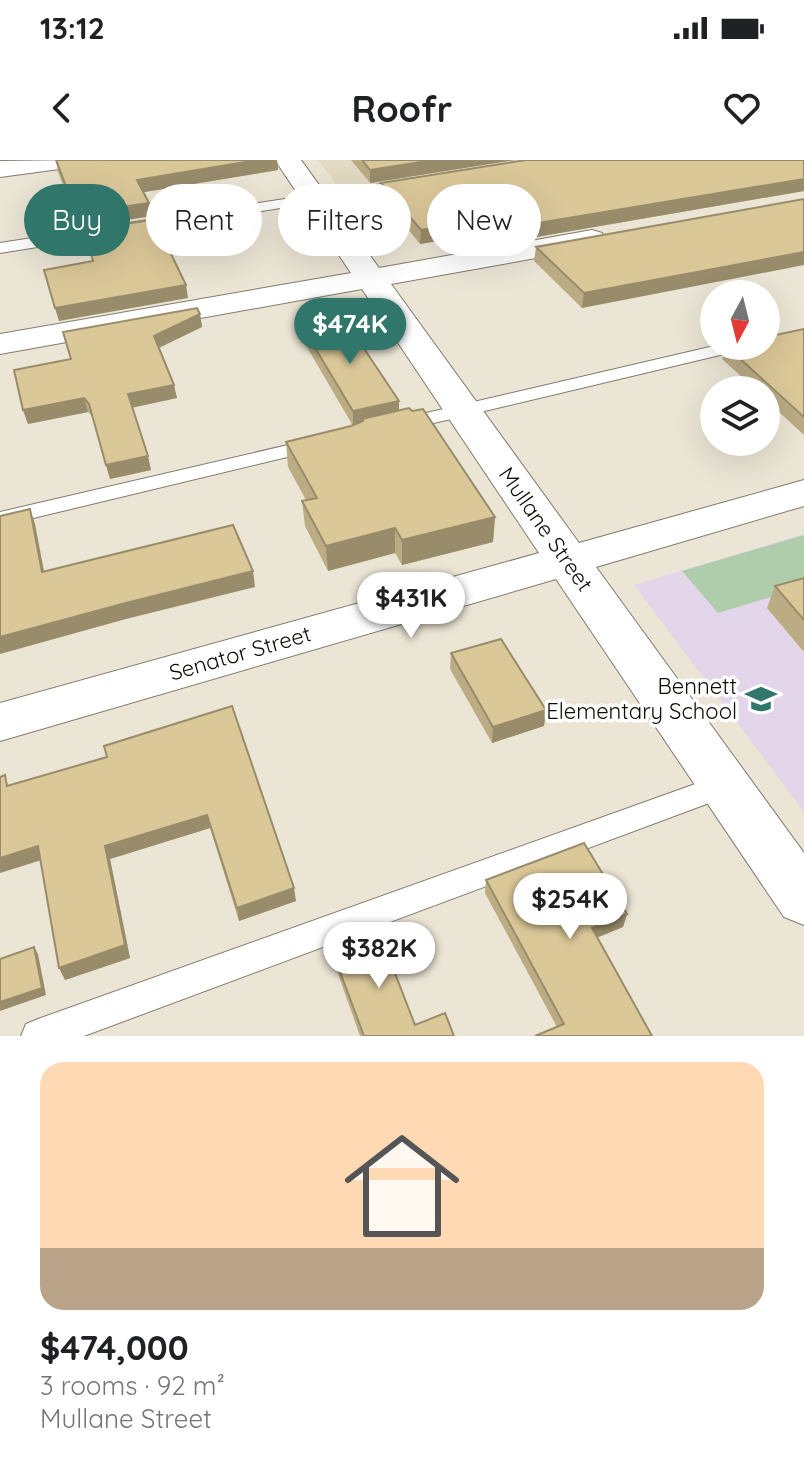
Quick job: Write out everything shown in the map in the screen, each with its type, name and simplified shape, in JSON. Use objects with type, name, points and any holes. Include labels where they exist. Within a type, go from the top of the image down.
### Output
[{"type":"street","points":[[0,169],[67,160]]},
{"type":"street","name":"Mullane Street","points":[[288,160],[304,184]]},
{"type":"street","points":[[0,344],[615,235]]},
{"type":"street","name":"Mullane Street","points":[[354,256],[804,899]]},
{"type":"street","name":"Senator Street","points":[[0,722],[804,493]]},
{"type":"lane","points":[[409,184],[428,181]]},
{"type":"lane","points":[[0,248],[278,205]]},
{"type":"lane","points":[[378,430],[700,355]]},
{"type":"lane","points":[[0,519],[333,441]]},
{"type":"lane","points":[[38,1036],[726,785]]},
{"type":"shaded area","points":[[318,160],[395,160],[411,178],[368,184],[336,184]]},
{"type":"shaded area","name":"Bennett Elementary School","points":[[804,534],[804,812],[634,585]]},
{"type":"green space","points":[[804,535],[804,587],[718,613],[682,571]]},
{"type":"building","points":[[56,160],[257,160],[137,180],[146,203],[130,206],[130,184],[65,184]]},
{"type":"building","points":[[362,160],[433,160],[370,170]]},
{"type":"building","points":[[526,160],[804,160],[804,179],[541,223],[541,184],[427,184],[427,229],[421,230],[411,218],[411,184],[381,183]]},
{"type":"building","points":[[804,199],[804,252],[584,293],[541,252],[541,246]]},
{"type":"building","points":[[146,221],[146,256],[172,256],[186,285],[55,308],[44,270],[93,261],[92,256],[130,256],[130,223]]},
{"type":"building","points":[[197,308],[200,314],[154,336],[174,385],[128,394],[148,456],[106,465],[89,404],[84,398],[23,410],[14,370],[71,359],[63,332]]},
{"type":"building","points":[[345,320],[399,401],[353,411],[303,328]]},
{"type":"building","points":[[804,329],[804,417],[780,395],[780,376],[759,376],[741,360],[780,360],[780,334]]},
{"type":"building","points":[[409,408],[412,411],[423,409],[495,517],[402,540],[395,528],[326,546],[302,501],[317,498],[286,442]]},
{"type":"building","points":[[30,509],[42,572],[233,525],[253,571],[0,637],[0,516]]},
{"type":"building","points":[[804,578],[804,620],[775,586]]},
{"type":"building","points":[[501,639],[546,710],[493,727],[451,653]]},
{"type":"building","points":[[232,706],[294,888],[237,908],[207,815],[105,846],[125,945],[59,968],[38,846],[0,858],[0,777],[5,775],[7,786],[107,757],[104,746]]},
{"type":"building","points":[[584,843],[627,914],[592,928],[652,1036],[535,1036],[564,1024],[486,880]]},
{"type":"building","points":[[377,927],[415,1025],[445,1013],[454,1036],[364,1036],[330,945]]},
{"type":"building","points":[[34,947],[42,988],[0,1002],[0,959]]},
{"type":"place","name":"Bennett Elementary School","points":[[761,699]]}]
